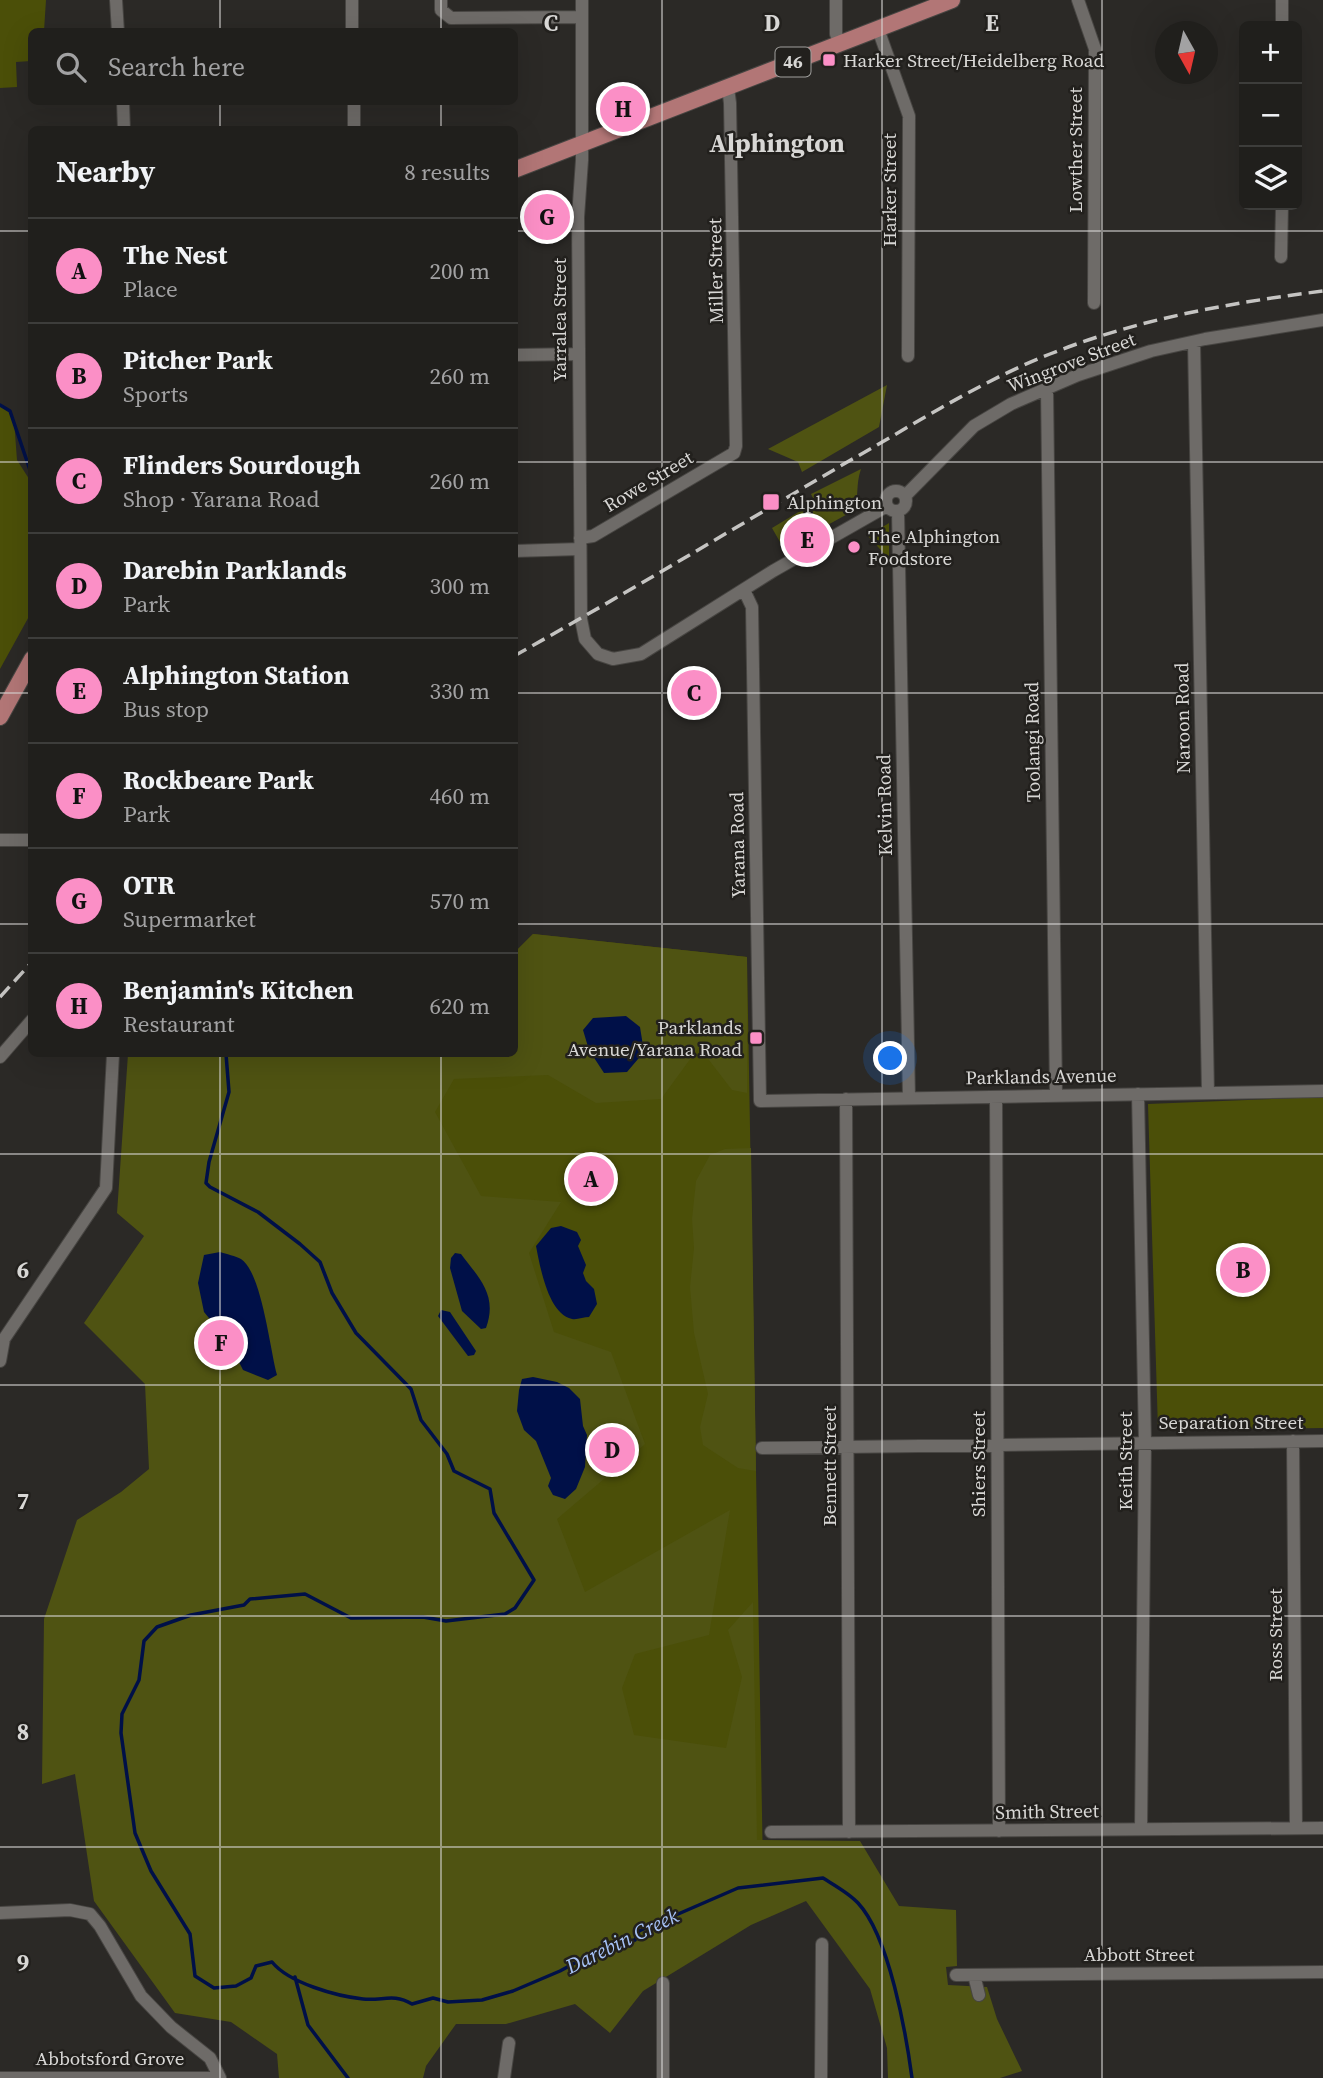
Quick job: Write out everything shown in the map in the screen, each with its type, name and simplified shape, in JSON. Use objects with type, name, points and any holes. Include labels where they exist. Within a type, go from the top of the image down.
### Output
[{"type":"main road","name":"46","points":[[518,168],[951,0]]},
{"type":"main road","points":[[0,717],[28,666]]},
{"type":"street","points":[[116,0],[118,28]]},
{"type":"street","points":[[352,0],[352,28]]},
{"type":"street","points":[[441,0],[441,10],[451,18],[582,17]]},
{"type":"street","name":"Yarralea Street","points":[[582,0],[582,144],[578,217],[580,543],[581,619],[586,639],[598,654],[608,657],[641,654],[744,590]]},
{"type":"street","points":[[836,0],[836,32],[839,43]]},
{"type":"street","name":"Lowther Street","points":[[1078,0],[1095,49],[1094,303]]},
{"type":"street","points":[[1282,0],[1282,21]]},
{"type":"street","name":"Harker Street","points":[[877,29],[909,116],[908,356]]},
{"type":"street","name":"Miller Street","points":[[728,88],[737,380],[734,453]]},
{"type":"street","points":[[123,105],[124,126]]},
{"type":"street","points":[[354,105],[354,126]]},
{"type":"street","points":[[1281,257],[1282,210]]},
{"type":"street","name":"Wingrove Street","points":[[905,496],[974,426],[1011,404],[1110,363],[1194,342],[1323,320]]},
{"type":"street","name":"Naroon Road","points":[[1194,342],[1208,1093]]},
{"type":"street","points":[[518,355],[579,354]]},
{"type":"street","name":"Toolangi Road","points":[[1047,389],[1056,1095]]},
{"type":"street","name":"Rowe Street","points":[[518,551],[580,543],[734,453]]},
{"type":"street","points":[[744,590],[773,571],[905,505],[905,496],[901,491],[891,492],[886,496],[893,509]]},
{"type":"street","name":"Kelvin Road","points":[[893,509],[909,1098]]},
{"type":"street","name":"Yarana Road","points":[[744,590],[752,607],[760,1101]]},
{"type":"street","points":[[0,840],[28,840]]},
{"type":"street","points":[[0,1057],[28,1025]]},
{"type":"street","points":[[0,1361],[4,1339],[106,1188],[113,1057]]},
{"type":"street","name":"Parklands Avenue","points":[[760,1101],[1323,1091]]},
{"type":"street","name":"Keith Street","points":[[1138,1094],[1145,1442],[1141,1829]]},
{"type":"street","name":"Shiers Street","points":[[996,1097],[999,1831]]},
{"type":"street","name":"Bennett Street","points":[[846,1099],[849,1832]]},
{"type":"street","name":"Ross Street","points":[[1293,1441],[1296,1828]]},
{"type":"street","name":"Separation Street","points":[[762,1448],[1323,1441]]},
{"type":"street","name":"Smith Street","points":[[771,1832],[1323,1828]]},
{"type":"street","points":[[0,1913],[70,1910],[90,1914],[149,2006],[211,2058],[220,2078]]},
{"type":"street","points":[[821,2078],[822,1944]]},
{"type":"street","name":"Abbott Street","points":[[956,1975],[1323,1972]]},
{"type":"street","points":[[974,1975],[979,1995]]},
{"type":"street","points":[[663,1983],[663,2078]]},
{"type":"street","points":[[504,2078],[509,2043]]},
{"type":"street","name":"Abbotsford Grove","points":[[0,2077],[220,2078]]},
{"type":"shaded area","points":[[0,0],[46,0],[44,28],[28,28],[28,61],[16,62],[17,87],[0,88]]},
{"type":"shaded area","points":[[887,385],[879,427],[802,472],[798,462],[768,449]]},
{"type":"shaded area","points":[[0,404],[11,412],[17,460],[28,477],[28,618],[0,669]]},
{"type":"shaded area","points":[[861,469],[853,511],[784,549],[772,528],[815,502],[811,494]]},
{"type":"shaded area","points":[[889,523],[889,559],[868,536]]},
{"type":"shaded area","points":[[533,934],[747,957],[763,1870],[154,1671],[229,1147],[505,1057],[518,1057],[518,949]]},
{"type":"shaded area","points":[[533,934],[747,957],[747,1093],[732,1090],[699,1047],[661,1099],[596,1103],[548,1075],[454,1079],[435,1112],[481,1196],[561,1202],[529,1253],[554,1332],[611,1352],[645,1444],[557,1519],[585,1592],[730,1510],[709,1635],[635,1654],[622,1688],[634,1735],[726,1748],[742,1677],[728,1630],[753,1602],[757,1840],[860,1841],[899,1906],[956,1910],[957,1966],[946,1967],[948,1985],[987,1987],[997,2019],[1022,2071],[1000,2078],[888,2078],[887,2048],[870,1989],[806,1901],[751,1925],[643,1991],[610,2033],[575,2004],[506,2024],[456,2024],[426,2066],[423,2078],[279,2078],[277,2054],[231,2022],[175,2013],[94,1901],[75,1774],[42,1784],[44,1619],[77,1520],[121,1492],[149,1469],[145,1384],[84,1323],[144,1236],[117,1213],[128,1057],[518,1057],[518,949]]},
{"type":"shaded area","points":[[626,1016],[640,1027],[644,1052],[627,1072],[604,1073],[589,1050],[583,1030],[593,1018]]},
{"type":"shaded area","points":[[1323,1097],[1323,1428],[1158,1430],[1148,1104]]},
{"type":"shaded area","points":[[751,1148],[756,1471],[738,1468],[703,1445],[700,1427],[708,1394],[694,1333],[690,1287],[696,1181],[710,1155],[725,1149]]},
{"type":"shaded area","points":[[561,1226],[577,1232],[581,1240],[578,1246],[586,1265],[583,1273],[594,1289],[597,1304],[589,1317],[574,1319],[564,1315],[546,1288],[536,1246],[551,1228]]},
{"type":"shaded area","points":[[220,1252],[241,1259],[255,1280],[277,1375],[268,1380],[243,1370],[229,1342],[204,1312],[198,1283],[204,1255]]},
{"type":"shaded area","points":[[455,1253],[461,1254],[485,1288],[490,1306],[486,1328],[481,1329],[462,1311],[450,1268],[451,1258]]},
{"type":"shaded area","points":[[441,1310],[450,1312],[476,1351],[474,1355],[468,1356],[438,1316]]},
{"type":"shaded area","points":[[533,1377],[557,1382],[569,1388],[580,1399],[583,1426],[587,1435],[585,1467],[576,1489],[565,1499],[553,1495],[548,1486],[551,1478],[536,1441],[524,1430],[517,1411],[522,1379]]},
{"type":"waterway","name":"Darebin Creek","points":[[0,405],[10,411],[28,464]]},
{"type":"waterway","name":"Darebin Creek","points":[[226,1057],[229,1092],[209,1162],[206,1183],[258,1212],[320,1262],[332,1293],[356,1333],[411,1389],[421,1420],[447,1454],[454,1471],[490,1489],[494,1513],[534,1580],[515,1608],[505,1614],[446,1621],[423,1617],[351,1618],[305,1594],[250,1599],[244,1605],[191,1615],[157,1627],[144,1641],[139,1680],[122,1714],[121,1733],[135,1833],[151,1871],[190,1934],[195,1976],[214,1988],[236,1986],[251,1978],[256,1966],[272,1962],[301,1982],[327,1992],[352,1997],[393,1998],[412,2004],[433,1998],[448,2002],[482,2000],[513,1991],[560,1971],[610,1944],[635,1940],[639,1931],[738,1888],[823,1878],[858,1903],[879,1938],[894,1986],[912,2078]]},
{"type":"waterway","points":[[295,1977],[308,2025],[348,2078]]},
{"type":"railway","points":[[518,654],[948,404],[1024,365],[1083,342],[1150,322],[1219,307],[1323,291]]},
{"type":"railway","points":[[0,997],[28,966]]},
{"type":"place","name":"Harker Street/Heidelberg Road","points":[[829,60]]},
{"type":"place","name":"Benjamin's Kitchen","points":[[623,109]]},
{"type":"place","name":"OTR","points":[[547,217]]},
{"type":"place","name":"Alphington","points":[[771,502]]},
{"type":"place","name":"Alphington Station","points":[[807,540]]},
{"type":"place","name":"The Alphington Foodstore","points":[[854,547]]},
{"type":"place","name":"Flinders Sourdough","points":[[694,693]]},
{"type":"place","name":"Parklands Avenue/Yarana Road","points":[[756,1038]]},
{"type":"place","name":"The Nest","points":[[591,1179]]},
{"type":"place","name":"Pitcher Park","points":[[1243,1270]]},
{"type":"place","name":"Rockbeare Park","points":[[221,1343]]},
{"type":"place","name":"Darebin Parklands","points":[[612,1450]]},
{"type":"district","name":"Alphington","points":[[777,143]]}]
